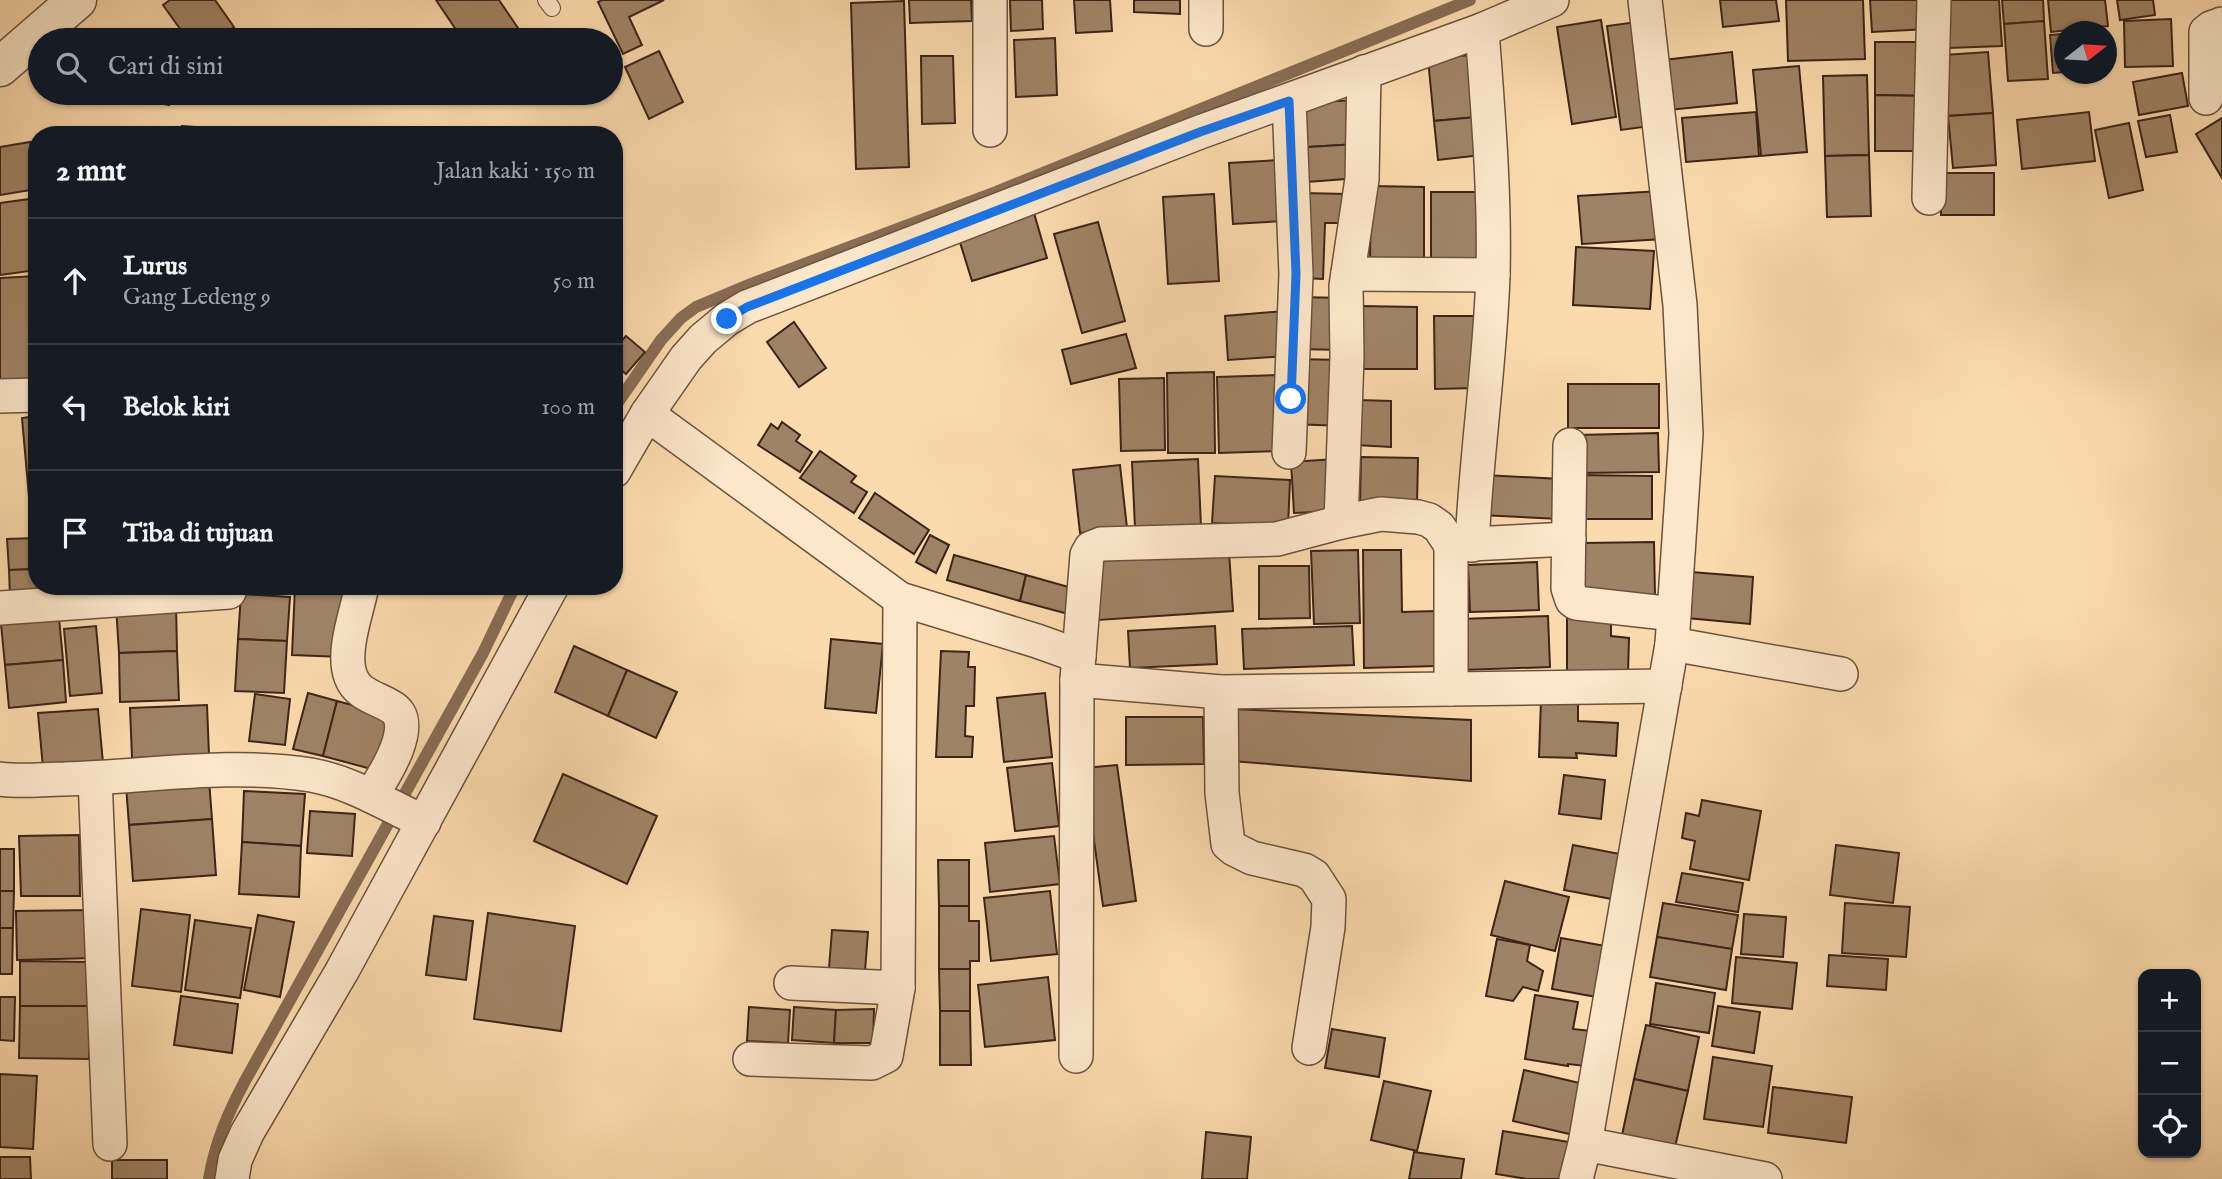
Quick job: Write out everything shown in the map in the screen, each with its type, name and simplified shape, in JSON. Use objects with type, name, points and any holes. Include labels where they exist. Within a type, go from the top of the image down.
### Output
[{"type":"street","points":[[45,28],[77,0]]},
{"type":"street","points":[[990,0],[990,130]]},
{"type":"street","points":[[623,456],[686,358],[703,339],[747,307],[1200,132],[1482,30],[1552,0]]},
{"type":"street","points":[[1576,1179],[1585,1144],[1665,686],[1673,629],[1686,434],[1680,304],[1645,0]]},
{"type":"street","points":[[1929,198],[1934,0]]},
{"type":"street","points":[[2206,98],[2206,32],[2222,24]]},
{"type":"street","points":[[1451,690],[1462,545],[1475,491],[1493,275],[1492,155],[1482,30]]},
{"type":"street","points":[[0,67],[28,43]]},
{"type":"street","points":[[1341,522],[1348,274],[1363,165],[1364,72]]},
{"type":"street","points":[[1289,101],[1296,274],[1289,452]]},
{"type":"street","points":[[1348,274],[1493,275]]},
{"type":"street","points":[[0,396],[28,395]]},
{"type":"street","points":[[648,414],[900,599],[1037,641],[1078,668],[1221,692],[1665,686]]},
{"type":"street","points":[[1570,445],[1568,588],[1572,600],[1841,674]]},
{"type":"street","points":[[1076,1056],[1078,668],[1087,555],[1091,548],[1101,544],[1277,539],[1381,514],[1429,520],[1462,545],[1569,539]]},
{"type":"street","points":[[0,608],[186,595]]},
{"type":"street","points":[[360,595],[347,653],[348,668],[356,686],[374,699],[396,709],[401,721],[401,732],[393,760],[397,809]]},
{"type":"street","points":[[232,1179],[235,1160],[247,1133],[335,982],[397,809],[546,595]]},
{"type":"street","points":[[750,1059],[872,1063],[886,1056],[898,988],[900,599]]},
{"type":"street","points":[[1221,692],[1222,793],[1228,844],[1252,858],[1304,870],[1314,876],[1329,899],[1328,928],[1309,1048]]},
{"type":"street","points":[[0,779],[95,778],[216,770],[265,771],[311,775],[336,781],[397,809]]},
{"type":"street","points":[[95,778],[110,1144]]},
{"type":"street","points":[[791,983],[898,988]]},
{"type":"street","points":[[1585,1144],[1765,1179]]},
{"type":"building","points":[[170,0],[215,0],[234,27],[179,28],[163,5]]},
{"type":"building","points":[[436,0],[499,0],[518,28],[455,28]]},
{"type":"building","points":[[664,0],[629,17],[642,45],[623,54],[623,28],[610,28],[598,2]]},
{"type":"building","points":[[909,0],[971,0],[972,21],[910,23]]},
{"type":"building","points":[[1010,0],[1042,0],[1043,29],[1011,31]]},
{"type":"building","points":[[1074,0],[1110,0],[1112,31],[1076,33]]},
{"type":"building","points":[[1134,0],[1180,0],[1180,14],[1134,12]]},
{"type":"building","points":[[1720,0],[1776,0],[1779,21],[1723,27]]},
{"type":"building","points":[[1786,0],[1863,0],[1865,59],[1788,61]]},
{"type":"building","points":[[1870,0],[1926,0],[1928,29],[1872,32]]},
{"type":"building","points":[[1947,0],[1999,0],[2002,46],[1949,48]]},
{"type":"building","points":[[2002,0],[2043,0],[2044,21],[2004,24]]},
{"type":"building","points":[[2048,0],[2105,0],[2107,21],[2054,21],[2054,32],[2051,32]]},
{"type":"building","points":[[2117,0],[2153,0],[2155,15],[2120,20]]},
{"type":"building","points":[[904,1],[909,167],[856,169],[851,3]]},
{"type":"building","points":[[2171,19],[2173,66],[2125,67],[2124,21]]},
{"type":"building","points":[[1601,20],[1616,117],[1572,124],[1557,27]]},
{"type":"building","points":[[1644,21],[1658,125],[1621,130],[1607,26]]},
{"type":"building","points":[[2044,21],[2048,79],[2008,81],[2004,24]]},
{"type":"building","points":[[2050,35],[2054,35],[2054,73],[2053,73]]},
{"type":"building","points":[[1055,38],[1057,95],[1016,97],[1014,40]]},
{"type":"building","points":[[1875,42],[1927,42],[1928,96],[1875,95]]},
{"type":"building","points":[[659,51],[683,102],[649,119],[625,67]]},
{"type":"building","points":[[1732,52],[1737,103],[1669,110],[1664,60]]},
{"type":"building","points":[[1988,52],[1993,113],[1948,116],[1944,55]]},
{"type":"building","points":[[1480,54],[1487,116],[1434,121],[1428,59]]},
{"type":"building","points":[[921,56],[953,56],[955,123],[922,124]]},
{"type":"building","points":[[1799,66],[1807,152],[1761,156],[1753,70]]},
{"type":"building","points":[[2182,73],[2188,106],[2139,115],[2133,82]]},
{"type":"building","points":[[1867,75],[1869,155],[1825,156],[1823,76]]},
{"type":"building","points":[[1875,95],[1928,96],[1927,151],[1875,151]]},
{"type":"building","points":[[1354,100],[1357,144],[1292,148],[1289,104]]},
{"type":"building","points":[[1756,112],[1759,156],[1686,162],[1682,118]]},
{"type":"building","points":[[2089,112],[2095,161],[2022,169],[2017,120]]},
{"type":"building","points":[[1993,113],[1996,165],[1953,168],[1948,116]]},
{"type":"building","points":[[2170,115],[2177,152],[2146,157],[2138,121]]},
{"type":"building","points":[[1487,116],[1490,154],[1438,160],[1434,121]]},
{"type":"building","points":[[2222,118],[2222,178],[2196,134]]},
{"type":"building","points":[[2129,123],[2143,190],[2109,198],[2095,130]]},
{"type":"building","points":[[28,142],[28,190],[0,195],[0,147]]},
{"type":"building","points":[[1357,144],[1359,178],[1294,183],[1292,148]]},
{"type":"building","points":[[1869,155],[1871,216],[1827,217],[1825,156]]},
{"type":"building","points":[[1279,160],[1283,221],[1233,224],[1229,163]]},
{"type":"building","points":[[1941,173],[1994,173],[1994,215],[1941,215]]},
{"type":"building","points":[[1371,186],[1424,187],[1424,264],[1370,263]]},
{"type":"building","points":[[1660,191],[1663,239],[1582,244],[1578,196]]},
{"type":"building","points":[[1431,192],[1478,192],[1478,263],[1431,263]]},
{"type":"building","points":[[1304,193],[1346,194],[1346,223],[1325,223],[1323,279],[1303,278]]},
{"type":"building","points":[[1214,194],[1219,281],[1168,284],[1163,197]]},
{"type":"building","points":[[28,199],[28,271],[0,275],[0,203]]},
{"type":"building","points":[[1034,213],[1047,258],[972,281],[958,236]]},
{"type":"building","points":[[1098,222],[1125,321],[1082,333],[1054,234]]},
{"type":"building","points":[[1576,247],[1654,251],[1650,309],[1573,305]]},
{"type":"building","points":[[28,276],[28,387],[0,389],[0,278]]},
{"type":"building","points":[[1296,297],[1346,298],[1345,350],[1294,349]]},
{"type":"building","points":[[1360,306],[1417,307],[1417,369],[1360,369]]},
{"type":"building","points":[[1284,311],[1287,356],[1228,360],[1225,316]]},
{"type":"building","points":[[1434,316],[1475,316],[1477,388],[1435,389]]},
{"type":"building","points":[[794,322],[826,368],[799,387],[767,342]]},
{"type":"building","points":[[1126,334],[1136,368],[1071,384],[1062,350]]},
{"type":"building","points":[[626,336],[645,352],[626,374],[623,372],[623,339]]},
{"type":"building","points":[[1294,359],[1345,360],[1342,426],[1292,424]]},
{"type":"building","points":[[1214,372],[1215,453],[1168,453],[1167,373]]},
{"type":"building","points":[[1281,375],[1283,451],[1219,453],[1217,377]]},
{"type":"building","points":[[1164,378],[1165,450],[1121,451],[1119,379]]},
{"type":"building","points":[[1568,384],[1659,384],[1659,428],[1568,428]]},
{"type":"building","points":[[1357,400],[1391,401],[1391,447],[1356,445]]},
{"type":"building","points":[[28,417],[28,486],[22,418]]},
{"type":"building","points":[[782,422],[800,435],[796,441],[812,452],[800,472],[758,445],[771,424],[778,429]]},
{"type":"building","points":[[1658,433],[1659,472],[1579,473],[1578,435]]},
{"type":"building","points":[[820,451],[856,476],[851,482],[867,492],[854,513],[800,478]]},
{"type":"building","points":[[1361,457],[1418,458],[1417,505],[1360,503]]},
{"type":"building","points":[[1198,459],[1201,526],[1135,528],[1132,462]]},
{"type":"building","points":[[1335,459],[1338,511],[1294,513],[1291,462]]},
{"type":"building","points":[[1120,465],[1127,528],[1080,533],[1073,470]]},
{"type":"building","points":[[1484,475],[1561,479],[1559,519],[1481,515]]},
{"type":"building","points":[[1578,475],[1652,476],[1652,519],[1578,519]]},
{"type":"building","points":[[1215,476],[1290,480],[1288,527],[1212,523]]},
{"type":"building","points":[[875,493],[929,530],[914,554],[859,518]]},
{"type":"building","points":[[930,535],[949,545],[936,573],[916,562]]},
{"type":"building","points":[[28,538],[28,569],[9,570],[7,539]]},
{"type":"building","points":[[1654,542],[1655,597],[1584,599],[1583,543]]},
{"type":"building","points":[[1358,550],[1360,623],[1314,624],[1311,551]]},
{"type":"building","points":[[1363,550],[1401,550],[1402,612],[1435,611],[1437,666],[1364,668]]},
{"type":"building","points":[[1229,552],[1233,611],[1098,620],[1094,561]]},
{"type":"building","points":[[954,555],[1026,575],[1020,601],[947,580]]},
{"type":"building","points":[[1537,562],[1539,610],[1470,612],[1468,565]]},
{"type":"building","points":[[1259,566],[1309,566],[1310,618],[1259,619]]},
{"type":"building","points":[[28,569],[28,595],[48,595],[10,597],[9,570]]},
{"type":"building","points":[[1691,572],[1753,577],[1750,624],[1687,618]]},
{"type":"building","points":[[1026,575],[1079,590],[1072,615],[1020,601]]},
{"type":"building","points":[[241,595],[290,597],[287,641],[238,639]]},
{"type":"building","points":[[295,595],[346,595],[343,657],[292,655]]},
{"type":"building","points":[[176,604],[177,651],[119,653],[116,606]]},
{"type":"building","points":[[1567,611],[1611,611],[1611,636],[1629,638],[1628,674],[1567,673]]},
{"type":"building","points":[[1548,616],[1550,667],[1462,670],[1460,619]]},
{"type":"building","points":[[59,618],[63,660],[5,665],[1,624]]},
{"type":"building","points":[[96,626],[102,693],[70,696],[64,629]]},
{"type":"building","points":[[1215,626],[1217,664],[1130,668],[1128,631]]},
{"type":"building","points":[[1352,626],[1354,665],[1244,669],[1242,629]]},
{"type":"building","points":[[238,639],[287,641],[284,693],[235,691]]},
{"type":"building","points":[[831,639],[883,644],[876,713],[825,708]]},
{"type":"building","points":[[574,646],[627,670],[608,716],[555,692]]},
{"type":"building","points":[[177,651],[179,700],[120,702],[119,653]]},
{"type":"building","points":[[941,651],[969,652],[968,667],[975,667],[974,706],[966,706],[965,736],[973,737],[972,757],[936,757]]},
{"type":"building","points":[[63,660],[66,702],[9,708],[5,665]]},
{"type":"building","points":[[627,670],[677,692],[656,738],[608,716]]},
{"type":"building","points":[[308,693],[337,701],[323,756],[293,749]]},
{"type":"building","points":[[1045,693],[1052,757],[1004,762],[997,698]]},
{"type":"building","points":[[255,694],[290,699],[285,745],[249,741]]},
{"type":"building","points":[[1541,700],[1578,702],[1578,721],[1618,723],[1616,756],[1576,753],[1577,758],[1539,757]]},
{"type":"building","points":[[337,701],[389,715],[375,770],[323,756]]},
{"type":"building","points":[[207,705],[209,755],[132,758],[130,708]]},
{"type":"building","points":[[98,709],[103,763],[43,768],[38,713]]},
{"type":"building","points":[[1232,709],[1471,720],[1471,781],[1232,761]]},
{"type":"building","points":[[1126,717],[1203,717],[1204,764],[1126,765]]},
{"type":"building","points":[[1052,763],[1059,826],[1015,831],[1007,768]]},
{"type":"building","points":[[1117,765],[1136,901],[1103,906],[1084,768]]},
{"type":"building","points":[[563,774],[657,816],[627,884],[534,841]]},
{"type":"building","points":[[1564,775],[1605,780],[1601,819],[1559,814]]},
{"type":"building","points":[[209,780],[212,819],[129,825],[126,786]]},
{"type":"building","points":[[244,791],[305,794],[301,846],[242,842]]},
{"type":"building","points":[[1702,800],[1761,811],[1749,880],[1690,869],[1695,841],[1682,838],[1686,813],[1699,816]]},
{"type":"building","points":[[310,811],[355,814],[352,856],[307,853]]},
{"type":"building","points":[[212,819],[216,875],[133,881],[129,825]]},
{"type":"building","points":[[79,835],[80,896],[21,896],[19,836]]},
{"type":"building","points":[[1054,836],[1060,884],[990,892],[985,843]]},
{"type":"building","points":[[242,842],[301,846],[299,897],[239,894]]},
{"type":"building","points":[[1573,845],[1625,855],[1617,900],[1564,890]]},
{"type":"building","points":[[1836,845],[1899,853],[1893,903],[1830,895]]},
{"type":"building","points":[[0,849],[14,849],[14,891],[0,891]]},
{"type":"building","points":[[938,860],[969,860],[969,906],[939,906]]},
{"type":"building","points":[[1682,873],[1743,883],[1738,912],[1676,902]]},
{"type":"building","points":[[1505,881],[1569,897],[1555,951],[1491,935]]},
{"type":"building","points":[[0,891],[14,891],[13,928],[0,928]]},
{"type":"building","points":[[1050,891],[1057,954],[991,961],[984,898]]},
{"type":"building","points":[[1663,903],[1738,915],[1732,949],[1657,937]]},
{"type":"building","points":[[1845,903],[1910,907],[1906,957],[1842,953]]},
{"type":"building","points":[[939,906],[969,906],[969,921],[979,921],[979,961],[970,961],[970,969],[939,969]]},
{"type":"building","points":[[141,909],[190,915],[181,992],[132,986]]},
{"type":"building","points":[[94,910],[95,958],[17,960],[16,911]]},
{"type":"building","points":[[488,913],[575,926],[561,1031],[474,1019]]},
{"type":"building","points":[[1744,914],[1786,917],[1783,957],[1741,954]]},
{"type":"building","points":[[258,915],[294,922],[280,997],[244,990]]},
{"type":"building","points":[[434,916],[473,921],[466,980],[426,975]]},
{"type":"building","points":[[195,920],[251,928],[240,998],[185,990]]},
{"type":"building","points":[[0,928],[13,928],[12,974],[0,974]]},
{"type":"building","points":[[832,930],[868,932],[865,971],[829,968]]},
{"type":"building","points":[[1657,937],[1732,949],[1726,990],[1650,977]]},
{"type":"building","points":[[1561,938],[1611,947],[1602,998],[1552,989]]},
{"type":"building","points":[[1497,939],[1530,945],[1527,961],[1543,971],[1538,991],[1523,987],[1513,1001],[1486,996]]},
{"type":"building","points":[[1829,955],[1888,959],[1886,990],[1827,986]]},
{"type":"building","points":[[1736,957],[1797,963],[1792,1009],[1732,1003]]},
{"type":"building","points":[[20,961],[89,962],[89,1006],[20,1006]]},
{"type":"building","points":[[939,969],[970,969],[970,1011],[940,1011]]},
{"type":"building","points":[[1048,977],[1055,1040],[985,1047],[978,985]]},
{"type":"building","points":[[1656,983],[1715,993],[1709,1033],[1650,1024]]},
{"type":"building","points":[[1535,995],[1578,1002],[1573,1029],[1599,1032],[1595,1067],[1525,1059]]},
{"type":"building","points":[[181,996],[238,1004],[232,1053],[174,1045]]},
{"type":"building","points":[[0,997],[15,997],[14,1041],[0,1040]]},
{"type":"building","points":[[20,1006],[89,1006],[89,1059],[19,1058]]},
{"type":"building","points":[[1718,1006],[1760,1012],[1754,1053],[1712,1046]]},
{"type":"building","points":[[749,1007],[790,1010],[788,1043],[747,1041]]},
{"type":"building","points":[[794,1007],[836,1010],[834,1043],[792,1040]]},
{"type":"building","points":[[874,1009],[873,1043],[834,1043],[836,1010]]},
{"type":"building","points":[[940,1011],[970,1011],[971,1065],[940,1065]]},
{"type":"building","points":[[1646,1025],[1699,1037],[1688,1091],[1634,1079]]},
{"type":"building","points":[[1332,1029],[1385,1038],[1379,1077],[1325,1068]]},
{"type":"building","points":[[1713,1057],[1772,1066],[1763,1127],[1704,1119]]},
{"type":"building","points":[[1524,1070],[1588,1085],[1578,1136],[1513,1121]]},
{"type":"building","points":[[0,1074],[37,1076],[33,1149],[0,1147]]},
{"type":"building","points":[[1634,1079],[1688,1091],[1675,1147],[1622,1135]]},
{"type":"building","points":[[1384,1081],[1431,1091],[1417,1151],[1371,1140]]},
{"type":"building","points":[[1773,1087],[1852,1097],[1846,1143],[1768,1133]]},
{"type":"building","points":[[1503,1131],[1575,1143],[1570,1179],[1527,1179],[1496,1174]]},
{"type":"building","points":[[1206,1132],[1251,1137],[1247,1179],[1202,1179]]},
{"type":"building","points":[[1414,1152],[1464,1159],[1461,1179],[1409,1179]]},
{"type":"building","points":[[0,1157],[30,1157],[31,1179],[0,1179]]},
{"type":"building","points":[[112,1160],[167,1160],[167,1179],[112,1179]]},
{"type":"waterway","points":[[623,395],[661,340],[681,318],[696,307],[996,192],[1470,0]]},
{"type":"waterway","points":[[209,1179],[219,1141],[239,1093],[483,653],[511,595]]},
{"type":"route","points":[[727,319],[747,307],[1200,132],[1289,101],[1296,274],[1291,399]]}]
